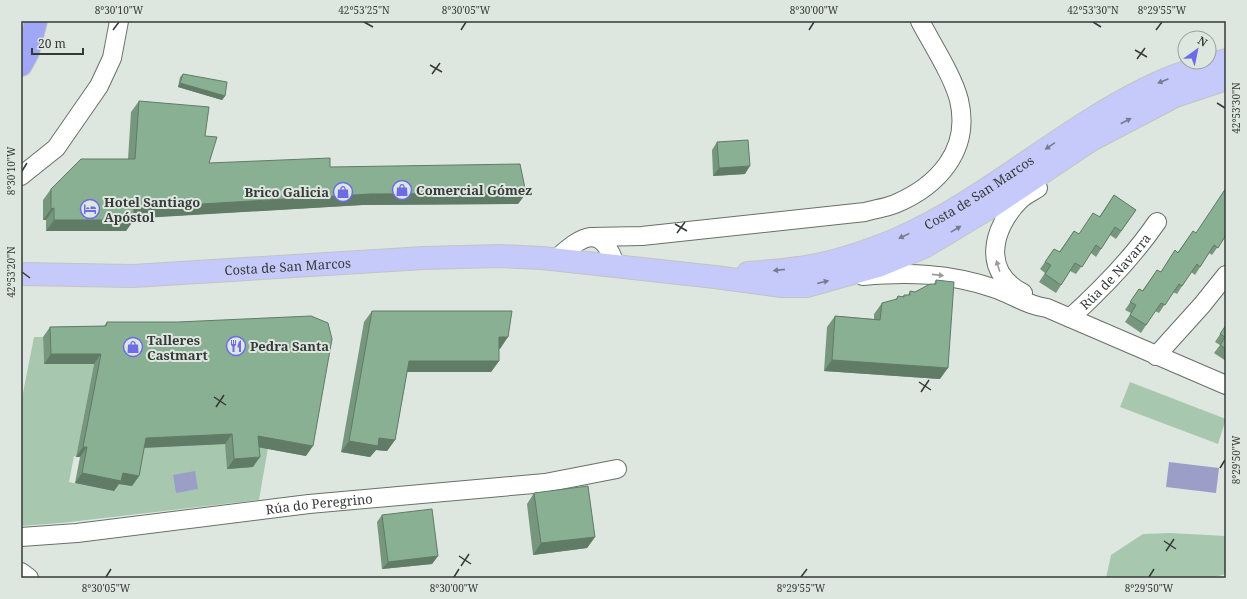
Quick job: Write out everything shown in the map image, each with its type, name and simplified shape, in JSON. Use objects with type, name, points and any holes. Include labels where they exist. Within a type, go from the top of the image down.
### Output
[{"type":"highway","points":[[21,65],[28,52],[36,21]]},
{"type":"main road","name":"Costa de San Marcos","points":[[715,277],[823,264],[863,252],[895,240],[961,205],[1070,132],[1121,102],[1161,81],[1226,60]]},
{"type":"main road","name":"Costa de San Marcos","points":[[21,274],[91,277],[140,276],[424,258],[500,256],[555,260],[614,259],[715,277],[782,286],[822,283],[903,257],[944,236],[989,208],[1091,140],[1175,96],[1226,79]]},
{"type":"street","points":[[21,176],[56,148],[99,86],[112,58],[119,21]]},
{"type":"street","points":[[555,260],[573,244],[583,238],[642,236],[865,212],[894,204],[925,187],[951,160],[960,139],[961,114],[954,87],[920,21]]},
{"type":"street","points":[[1047,308],[1041,301],[1008,284],[1001,275],[995,254],[997,237],[1005,219],[1021,199],[1056,176],[1078,156],[1091,140]]},
{"type":"street","name":"Rúa de Navarra","points":[[1070,318],[1112,277],[1144,241],[1157,222]]},
{"type":"street","points":[[614,259],[616,246],[642,236]]},
{"type":"street","points":[[591,237],[602,241],[614,259]]},
{"type":"street","points":[[843,277],[910,273],[940,275],[994,288],[1036,306],[1047,308],[1226,385]]},
{"type":"street","points":[[1156,356],[1202,305],[1226,275]]},
{"type":"street","name":"Rúa do Peregrino","points":[[21,537],[77,533],[308,504],[545,483],[617,469]]},
{"type":"street","points":[[21,572],[29,578]]},
{"type":"green space","points":[[34,337],[43,337],[44,364],[94,364],[76,457],[74,456],[69,482],[114,491],[139,448],[269,442],[259,500],[61,523],[21,526],[21,403]]},
{"type":"green space","points":[[1130,382],[1226,419],[1218,444],[1120,407]]},
{"type":"green space","points":[[1170,533],[1226,536],[1226,574],[1211,578],[1106,578],[1111,555],[1143,534]]},
{"type":"water","points":[[1169,462],[1219,468],[1216,493],[1166,487]]},
{"type":"water","points":[[195,471],[198,489],[176,493],[173,475]]},
{"type":"building","points":[[183,74],[227,82],[225,96],[180,83]]},
{"type":"building","points":[[139,101],[209,107],[205,136],[217,137],[209,163],[330,158],[330,167],[520,164],[526,193],[370,194],[134,208],[134,220],[54,220],[54,208],[51,209],[51,189],[81,159],[135,159]]},
{"type":"building","points":[[748,140],[750,166],[719,168],[717,142]]},
{"type":"building","points":[[1226,188],[1226,235],[1218,248],[1214,245],[1200,267],[1197,264],[1182,286],[1179,284],[1165,305],[1161,303],[1146,325],[1130,315],[1136,305],[1130,302],[1139,289],[1143,291],[1157,270],[1161,272],[1175,250],[1178,253],[1193,231],[1196,233]]},
{"type":"building","points":[[1114,195],[1136,210],[1121,231],[1115,227],[1101,249],[1096,245],[1082,267],[1075,263],[1061,285],[1045,274],[1051,265],[1045,262],[1054,249],[1060,252],[1074,231],[1079,234],[1093,213],[1100,217]]},
{"type":"building","points":[[936,280],[954,282],[948,368],[832,360],[835,316],[880,320],[882,303],[897,299],[898,296],[904,297],[904,295],[910,295],[910,291],[915,292],[930,284],[936,284]]},
{"type":"building","points":[[372,311],[512,311],[508,337],[499,337],[499,361],[409,361],[395,440],[379,438],[378,446],[349,441]]},
{"type":"building","points":[[311,316],[328,323],[332,339],[313,446],[258,436],[260,457],[234,459],[232,434],[146,438],[139,476],[123,473],[121,481],[82,473],[87,447],[83,447],[101,354],[51,354],[50,327],[106,326],[107,322],[178,322]]},
{"type":"building","points":[[1226,325],[1226,349],[1220,345],[1225,337],[1220,334]]},
{"type":"building","points":[[588,486],[595,537],[541,543],[534,493]]},
{"type":"building","points":[[432,509],[438,556],[388,562],[382,515]]},
{"type":"place","name":"Comercial Gómez","points":[[402,190]]},
{"type":"place","name":"Brico Galicia","points":[[343,192]]},
{"type":"place","name":"Hotel Santiago Apóstol","points":[[90,209]]},
{"type":"place","name":"Pedra Santa","points":[[236,346]]},
{"type":"place","name":"Talleres Castmart","points":[[133,347]]}]
